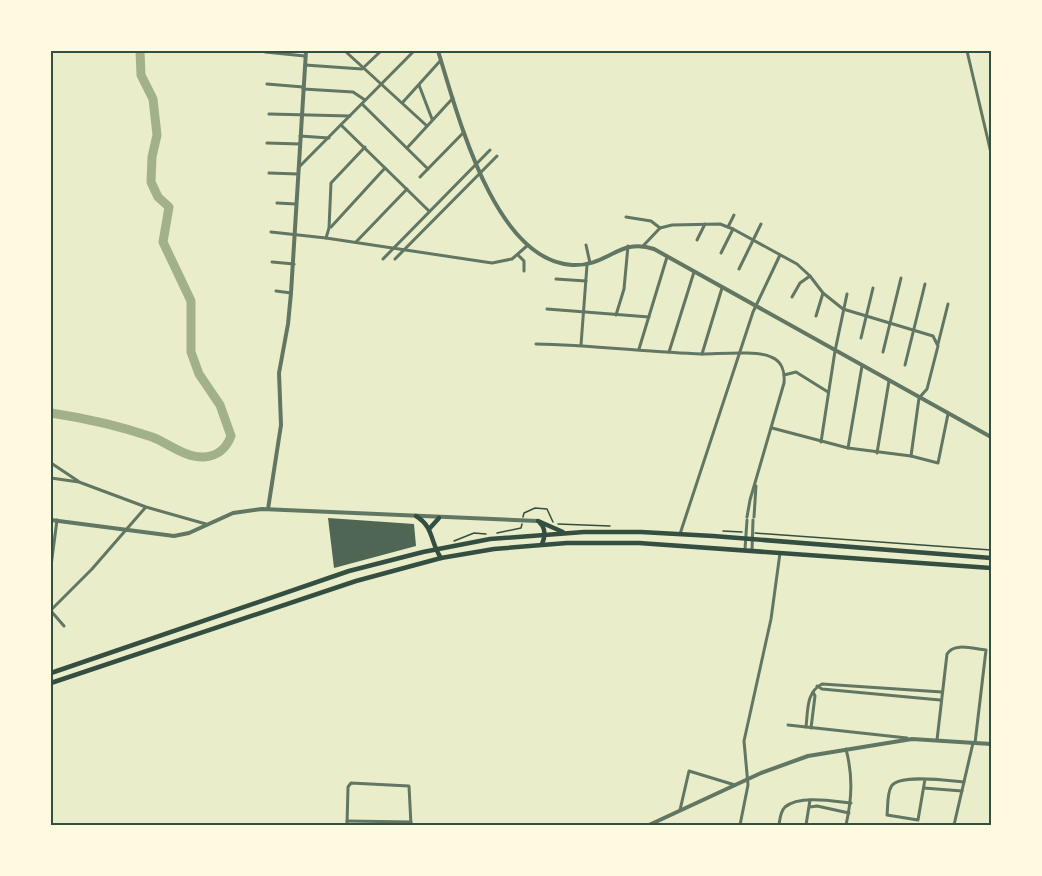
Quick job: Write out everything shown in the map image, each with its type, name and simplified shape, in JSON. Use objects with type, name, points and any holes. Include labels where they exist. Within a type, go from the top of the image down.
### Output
[{"type":"highway","points":[[416,516],[430,528],[435,549],[441,558]]},
{"type":"highway","points":[[430,528],[439,518]]},
{"type":"highway","points":[[538,521],[565,533]]},
{"type":"highway","points":[[538,521],[543,525],[542,544]]},
{"type":"highway","points":[[51,673],[340,574],[435,549],[490,539],[544,534],[621,532],[753,536],[991,558]]},
{"type":"highway","points":[[51,683],[327,590],[441,558],[494,549],[542,544],[639,543],[991,568]]},
{"type":"street","points":[[345,51],[427,126]]},
{"type":"street","points":[[305,66],[362,69],[381,51]]},
{"type":"street","points":[[298,168],[414,51]]},
{"type":"street","points":[[438,51],[479,174],[498,209],[528,245],[546,257],[563,264],[589,264],[600,261],[628,246],[643,246],[667,256],[991,437]]},
{"type":"street","points":[[967,51],[991,153]]},
{"type":"street","points":[[265,52],[306,53],[294,264],[288,324],[279,368],[281,425],[268,509]]},
{"type":"street","points":[[403,102],[441,60]]},
{"type":"street","points":[[267,84],[352,93],[428,169]]},
{"type":"street","points":[[419,84],[433,120]]},
{"type":"street","points":[[407,148],[453,98]]},
{"type":"street","points":[[269,114],[350,116]]},
{"type":"street","points":[[341,124],[429,211]]},
{"type":"street","points":[[420,177],[464,132]]},
{"type":"street","points":[[300,136],[328,138]]},
{"type":"street","points":[[267,143],[300,144]]},
{"type":"street","points":[[326,238],[329,228],[331,183],[364,147]]},
{"type":"street","points":[[383,259],[490,150]]},
{"type":"street","points":[[395,259],[497,156]]},
{"type":"street","points":[[329,228],[386,168]]},
{"type":"street","points":[[269,173],[298,174]]},
{"type":"street","points":[[356,242],[407,189]]},
{"type":"street","points":[[277,203],[296,204]]},
{"type":"street","points":[[728,227],[734,216]]},
{"type":"street","points":[[626,217],[651,220],[660,228]]},
{"type":"street","points":[[697,240],[705,224]]},
{"type":"street","points":[[643,246],[660,228],[672,225],[720,224],[797,264],[823,293],[843,309],[931,335],[938,346]]},
{"type":"street","points":[[739,269],[761,224]]},
{"type":"street","points":[[721,253],[733,229]]},
{"type":"street","points":[[271,232],[356,242],[492,263],[508,261],[528,245]]},
{"type":"street","points":[[581,345],[589,264],[586,245]]},
{"type":"street","points":[[616,315],[624,289],[628,246]]},
{"type":"street","points":[[518,255],[524,261],[524,271]]},
{"type":"street","points":[[680,534],[755,306],[780,255]]},
{"type":"street","points":[[639,349],[667,256]]},
{"type":"street","points":[[272,262],[294,264]]},
{"type":"street","points":[[669,352],[694,272]]},
{"type":"street","points":[[792,297],[800,283],[810,276]]},
{"type":"street","points":[[884,352],[901,278]]},
{"type":"street","points":[[556,279],[586,281]]},
{"type":"street","points":[[905,365],[925,284]]},
{"type":"street","points":[[702,354],[722,288]]},
{"type":"street","points":[[861,338],[873,288]]},
{"type":"street","points":[[276,291],[291,293]]},
{"type":"street","points":[[816,316],[823,293]]},
{"type":"street","points":[[821,442],[835,351],[847,294]]},
{"type":"street","points":[[911,456],[920,398],[927,389],[948,304]]},
{"type":"street","points":[[547,309],[649,317]]},
{"type":"street","points":[[536,344],[702,354],[765,355],[772,357],[780,364],[784,383],[750,500],[745,549]]},
{"type":"street","points":[[848,448],[862,366]]},
{"type":"street","points":[[784,375],[796,372],[828,392]]},
{"type":"street","points":[[877,453],[889,381]]},
{"type":"street","points":[[771,428],[848,448],[911,456],[938,463],[948,414]]},
{"type":"street","points":[[51,463],[79,482]]},
{"type":"street","points":[[51,478],[79,482],[146,507],[206,524]]},
{"type":"street","points":[[752,550],[756,481]]},
{"type":"street","points":[[64,626],[51,611],[128,530],[146,507]]},
{"type":"street","points":[[51,566],[54,520],[174,536],[189,533],[233,513],[268,509],[538,521]]},
{"type":"street","points":[[740,825],[747,778],[744,741],[771,619],[780,552]]},
{"type":"street","points":[[937,740],[949,650],[956,647],[986,650],[974,743],[954,825]]},
{"type":"street","points":[[806,727],[810,695],[817,686],[822,684],[942,692]]},
{"type":"street","points":[[817,686],[822,689],[941,700]]},
{"type":"street","points":[[811,728],[815,696],[813,692]]},
{"type":"street","points":[[788,725],[912,739],[991,744]]},
{"type":"street","points":[[649,825],[747,778],[795,760],[846,749],[912,739]]},
{"type":"street","points":[[846,749],[852,780],[846,825]]},
{"type":"street","points":[[680,810],[689,771],[735,785]]},
{"type":"street","points":[[925,779],[918,820],[886,815],[892,785],[899,781],[925,779],[964,782]]},
{"type":"street","points":[[351,783],[407,785],[411,789],[411,824],[347,823],[348,787],[351,783]]},
{"type":"street","points":[[924,788],[962,791]]},
{"type":"street","points":[[779,825],[785,807],[810,800],[850,803]]},
{"type":"street","points":[[806,825],[810,800]]},
{"type":"street","points":[[810,807],[817,806],[849,813]]},
{"type":"path","points":[[448,543],[474,533],[491,534],[521,528],[524,513],[535,508],[547,509],[552,522],[557,524],[614,527]]},
{"type":"path","points":[[722,531],[746,536]]},
{"type":"path","points":[[753,536],[991,550]]},
{"type":"building","points":[[328,518],[414,524],[416,546],[334,568]]},
{"type":"waterway","points":[[51,413],[140,433],[197,457],[217,453],[227,445],[231,436],[220,405],[199,374],[191,352],[191,301],[163,242],[169,207],[158,197],[151,182],[152,157],[157,135],[153,99],[141,75],[140,51]]}]
